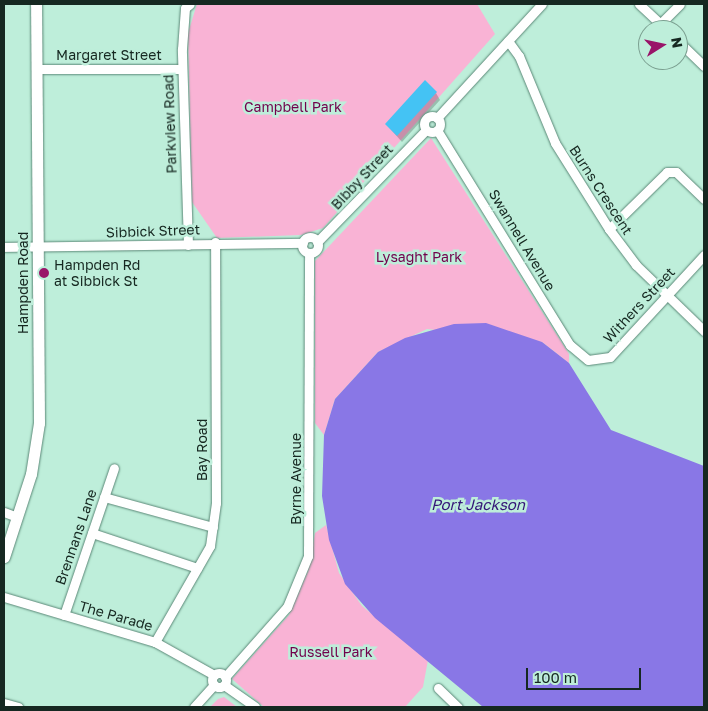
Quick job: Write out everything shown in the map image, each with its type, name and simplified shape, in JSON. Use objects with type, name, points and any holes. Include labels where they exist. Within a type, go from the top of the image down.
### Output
[{"type":"main road","name":"Hampden Road","points":[[4,557],[31,474],[38,432],[36,4]]},
{"type":"street","name":"Parkview Road","points":[[188,245],[182,26],[190,4]]},
{"type":"street","points":[[426,130],[437,130],[436,118],[542,4]]},
{"type":"street","points":[[639,4],[656,20]]},
{"type":"street","points":[[668,20],[680,4]]},
{"type":"street","name":"Burns Crescent","points":[[508,42],[519,56],[555,143],[609,229],[666,296],[704,330]]},
{"type":"street","points":[[688,51],[704,66]]},
{"type":"street","name":"Margaret Street","points":[[37,69],[182,69]]},
{"type":"street","name":"Bibby Street","points":[[309,253],[316,250],[317,242],[426,130],[426,119],[436,118]]},
{"type":"street","name":"Swannell Avenue","points":[[437,130],[570,345],[588,360]]},
{"type":"street","points":[[609,229],[666,172],[676,172],[704,199]]},
{"type":"street","name":"Sibbick Street","points":[[4,247],[188,245],[215,242],[303,243],[311,238],[317,242]]},
{"type":"street","name":"Bay Road","points":[[155,642],[210,546],[213,528],[215,242]]},
{"type":"street","points":[[303,243],[309,253]]},
{"type":"street","name":"Byrne Avenue","points":[[224,681],[287,607],[308,556],[309,253]]},
{"type":"street","name":"Withers Street","points":[[588,360],[610,357],[704,255]]},
{"type":"street","name":"Brennans Lane","points":[[64,615],[114,468]]},
{"type":"street","points":[[104,496],[213,528]]},
{"type":"street","points":[[4,512],[17,516]]},
{"type":"street","points":[[92,533],[197,568]]},
{"type":"street","name":"The Parade","points":[[4,597],[155,642],[214,676]]},
{"type":"street","points":[[214,685],[214,676],[224,681],[255,707]]},
{"type":"street","points":[[194,707],[214,685],[224,681]]},
{"type":"street","points":[[438,688],[458,707]]},
{"type":"street","points":[[4,703],[18,707]]},
{"type":"green space","name":"Campbell Park","points":[[197,4],[477,4],[495,34],[323,228],[301,235],[217,238],[192,202],[188,33]]},
{"type":"green space","name":"Lysaght Park","points":[[431,138],[569,354],[569,363],[542,342],[427,329],[378,352],[335,399],[324,435],[315,423],[315,261]]},
{"type":"green space","name":"Russell Park","points":[[326,525],[339,573],[362,606],[428,660],[423,687],[405,707],[264,707],[232,679],[289,615],[308,571],[315,533]]},
{"type":"green space","points":[[224,697],[237,707],[210,707],[218,699]]},
{"type":"water","name":"Port Jackson","points":[[486,323],[542,342],[569,363],[611,430],[704,466],[704,707],[483,707],[375,618],[345,584],[329,540],[322,496],[324,435],[335,399],[378,352],[405,338],[454,324]]},
{"type":"building","points":[[425,80],[437,92],[397,136],[385,124]]},
{"type":"place","name":"Hampden Rd at Sibbick St","points":[[44,273]]}]
